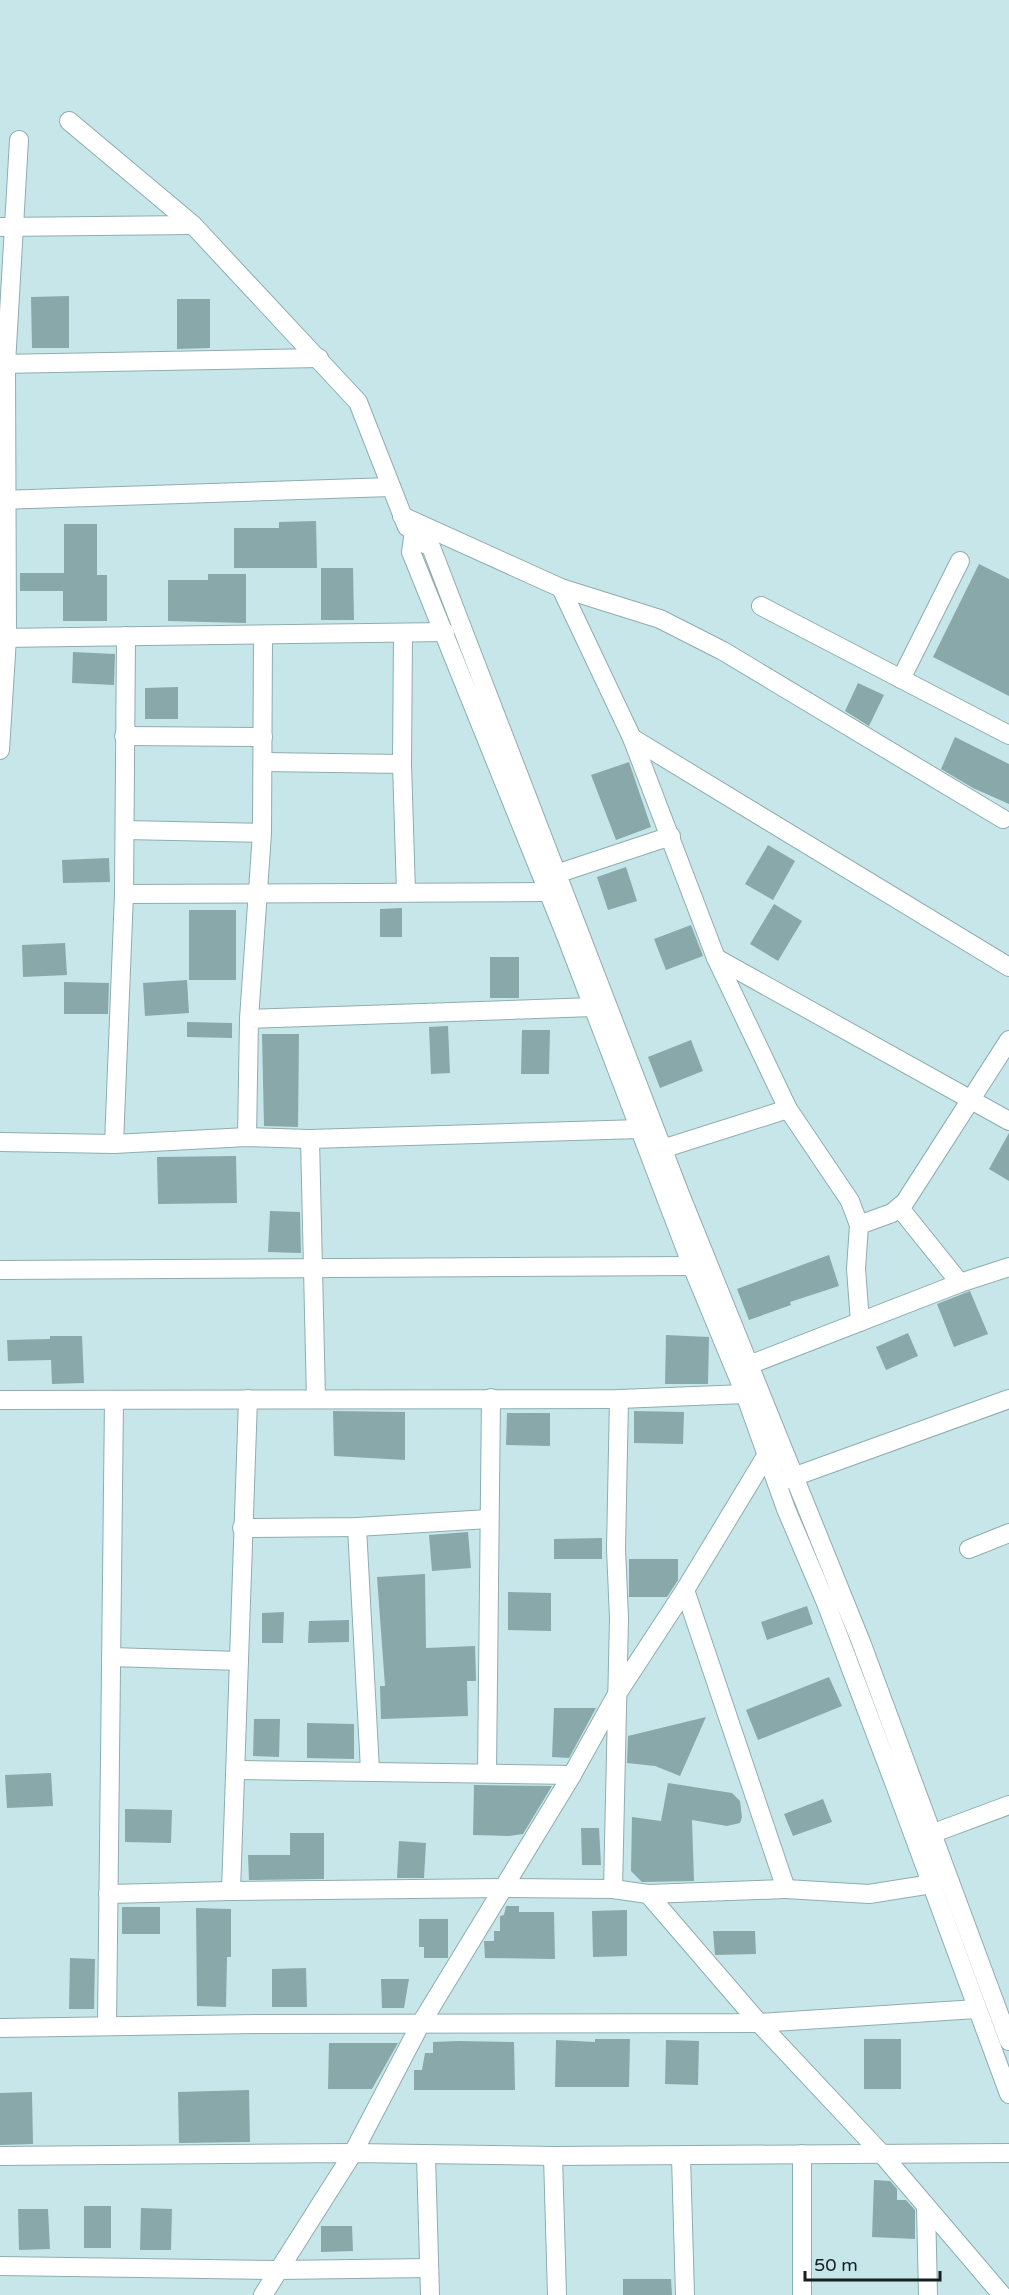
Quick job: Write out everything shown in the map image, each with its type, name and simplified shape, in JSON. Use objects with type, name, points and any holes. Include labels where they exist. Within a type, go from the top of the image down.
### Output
[{"type":"street","points":[[69,121],[193,225],[358,402],[412,538],[411,552],[549,892],[692,1266],[745,1394],[775,1452],[786,1479],[1009,2094]]},
{"type":"street","points":[[0,750],[3,638],[3,364],[7,227],[19,140]]},
{"type":"street","points":[[7,227],[193,225]]},
{"type":"street","points":[[3,364],[319,358]]},
{"type":"street","points":[[2,500],[391,487]]},
{"type":"street","points":[[402,516],[561,588],[660,619],[723,651],[1003,819]]},
{"type":"street","points":[[262,2295],[353,2153],[420,2025],[572,1775],[617,1694],[775,1452],[749,1365],[662,1149],[431,547],[412,538]]},
{"type":"street","points":[[901,679],[960,561]]},
{"type":"street","points":[[561,588],[632,738],[716,958],[788,1109],[850,1201],[859,1225],[856,1269],[860,1322]]},
{"type":"street","points":[[761,606],[1009,735]]},
{"type":"street","points":[[3,638],[445,632]]},
{"type":"street","points":[[403,633],[402,764],[406,892]]},
{"type":"street","points":[[247,1137],[249,1019],[262,833],[263,635]]},
{"type":"street","points":[[114,1144],[124,894],[126,636]]},
{"type":"street","points":[[124,736],[263,737]]},
{"type":"street","points":[[632,738],[1009,967]]},
{"type":"street","points":[[263,762],[402,764]]},
{"type":"street","points":[[125,830],[262,833]]},
{"type":"street","points":[[556,874],[671,836]]},
{"type":"street","points":[[124,894],[549,892]]},
{"type":"street","points":[[716,958],[1009,1121]]},
{"type":"street","points":[[249,1019],[592,1007]]},
{"type":"street","points":[[859,1225],[892,1213],[905,1202],[972,1101],[1009,1040]]},
{"type":"street","points":[[662,1149],[788,1109]]},
{"type":"street","points":[[0,1142],[114,1144],[247,1137],[310,1139],[640,1129]]},
{"type":"street","points":[[310,1139],[316,1399]]},
{"type":"street","points":[[899,1207],[960,1283]]},
{"type":"street","points":[[0,1269],[692,1266]]},
{"type":"street","points":[[749,1365],[960,1283],[1009,1267]]},
{"type":"street","points":[[0,1400],[619,1399],[745,1394]]},
{"type":"street","points":[[487,1773],[491,1398]]},
{"type":"street","points":[[231,1891],[248,1399]]},
{"type":"street","points":[[613,1889],[619,1399]]},
{"type":"street","points":[[786,1479],[1009,1399]]},
{"type":"street","points":[[107,2026],[114,1400]]},
{"type":"street","points":[[786,1479],[861,1642],[1009,2042]]},
{"type":"street","points":[[242,1527],[357,1527],[489,1519]]},
{"type":"street","points":[[357,1527],[370,1770]]},
{"type":"street","points":[[969,1549],[1009,1533]]},
{"type":"street","points":[[685,1590],[786,1889]]},
{"type":"street","points":[[111,1657],[239,1660]]},
{"type":"street","points":[[236,1770],[370,1770],[572,1775]]},
{"type":"street","points":[[931,1834],[1009,1804]]},
{"type":"street","points":[[108,1894],[503,1888],[613,1889],[648,1894],[786,1889],[869,1894],[932,1884]]},
{"type":"street","points":[[648,1894],[759,2023],[881,2153],[1002,2295]]},
{"type":"street","points":[[0,2028],[759,2023],[977,2009]]},
{"type":"street","points":[[0,2156],[353,2153],[426,2156],[681,2156],[1009,2153]]},
{"type":"street","points":[[802,2154],[802,2295]]},
{"type":"street","points":[[426,2156],[430,2295]]},
{"type":"street","points":[[553,2156],[557,2295]]},
{"type":"street","points":[[681,2156],[684,2295]]},
{"type":"street","points":[[926,2206],[928,2295]]},
{"type":"street","points":[[0,2266],[278,2270],[429,2268]]},
{"type":"building","points":[[69,296],[69,348],[32,348],[31,297]]},
{"type":"building","points":[[177,299],[210,299],[210,348],[177,349]]},
{"type":"building","points":[[316,521],[317,568],[234,568],[234,528],[279,528],[279,522]]},
{"type":"building","points":[[64,524],[97,524],[97,575],[107,575],[107,621],[63,621],[63,591],[20,591],[20,573],[64,573]]},
{"type":"building","points":[[979,564],[1009,579],[1009,696],[933,657]]},
{"type":"building","points":[[321,568],[353,568],[354,620],[321,620]]},
{"type":"building","points":[[208,574],[246,574],[246,623],[168,621],[168,580],[208,580]]},
{"type":"building","points":[[73,652],[115,654],[114,685],[72,683]]},
{"type":"building","points":[[858,683],[884,695],[869,726],[845,711]]},
{"type":"building","points":[[178,687],[178,719],[145,719],[145,688]]},
{"type":"building","points":[[955,737],[1009,764],[1009,804],[973,788],[941,769]]},
{"type":"building","points":[[629,762],[651,827],[616,840],[591,775]]},
{"type":"building","points":[[768,845],[795,861],[773,900],[745,884]]},
{"type":"building","points":[[109,858],[110,882],[63,883],[62,860]]},
{"type":"building","points":[[626,867],[637,901],[608,910],[597,877]]},
{"type":"building","points":[[774,904],[802,921],[778,961],[750,944]]},
{"type":"building","points":[[402,908],[402,937],[380,937],[380,909]]},
{"type":"building","points":[[189,910],[236,910],[236,980],[189,980]]},
{"type":"building","points":[[691,925],[703,956],[666,970],[654,939]]},
{"type":"building","points":[[65,943],[67,975],[23,977],[22,945]]},
{"type":"building","points":[[490,957],[519,957],[519,998],[490,998]]},
{"type":"building","points":[[187,980],[189,1013],[145,1016],[143,983]]},
{"type":"building","points":[[64,982],[109,983],[108,1014],[64,1014]]},
{"type":"building","points":[[187,1022],[232,1023],[232,1038],[187,1037]]},
{"type":"building","points":[[448,1026],[450,1073],[431,1074],[429,1027]]},
{"type":"building","points":[[522,1030],[550,1030],[549,1074],[521,1074]]},
{"type":"building","points":[[262,1034],[299,1034],[298,1127],[264,1126]]},
{"type":"building","points":[[691,1040],[703,1071],[660,1088],[648,1057]]},
{"type":"building","points":[[1009,1133],[1009,1181],[989,1169]]},
{"type":"building","points":[[236,1156],[237,1203],[158,1204],[157,1157]]},
{"type":"building","points":[[270,1211],[300,1212],[301,1253],[268,1252]]},
{"type":"building","points":[[829,1255],[839,1286],[790,1302],[791,1305],[749,1320],[737,1289]]},
{"type":"building","points":[[970,1291],[988,1334],[954,1347],[937,1304]]},
{"type":"building","points":[[908,1333],[918,1356],[886,1370],[876,1347]]},
{"type":"building","points":[[666,1335],[709,1337],[708,1384],[665,1384]]},
{"type":"building","points":[[50,1336],[82,1336],[84,1383],[52,1384],[51,1360],[8,1361],[7,1340],[50,1339]]},
{"type":"building","points":[[333,1411],[405,1412],[405,1460],[334,1456]]},
{"type":"building","points":[[634,1411],[684,1412],[683,1444],[634,1443]]},
{"type":"building","points":[[507,1413],[550,1413],[550,1446],[506,1445]]},
{"type":"building","points":[[468,1532],[471,1568],[432,1571],[429,1535]]},
{"type":"building","points":[[602,1538],[602,1559],[554,1559],[554,1539]]},
{"type":"building","points":[[629,1559],[678,1559],[678,1580],[667,1597],[629,1597]]},
{"type":"building","points":[[425,1574],[426,1648],[475,1646],[476,1681],[467,1681],[468,1716],[381,1719],[380,1686],[385,1686],[377,1577]]},
{"type":"building","points":[[508,1592],[551,1593],[551,1631],[508,1630]]},
{"type":"building","points":[[807,1606],[813,1624],[767,1640],[761,1622]]},
{"type":"building","points":[[284,1612],[283,1643],[262,1643],[262,1613]]},
{"type":"building","points":[[349,1620],[349,1642],[308,1643],[309,1621]]},
{"type":"building","points":[[829,1677],[842,1706],[758,1740],[746,1710]]},
{"type":"building","points":[[554,1708],[596,1708],[569,1758],[552,1757]]},
{"type":"building","points":[[706,1717],[680,1776],[655,1766],[627,1763],[628,1736]]},
{"type":"building","points":[[254,1719],[280,1719],[279,1757],[253,1756]]},
{"type":"building","points":[[307,1723],[354,1724],[354,1759],[307,1758]]},
{"type":"building","points":[[51,1773],[53,1806],[7,1808],[5,1775]]},
{"type":"building","points":[[668,1783],[732,1793],[740,1801],[742,1817],[740,1823],[727,1826],[692,1820],[694,1881],[642,1882],[631,1871],[632,1817],[661,1821]]},
{"type":"building","points":[[474,1785],[552,1786],[523,1834],[509,1836],[473,1835]]},
{"type":"building","points":[[823,1799],[832,1822],[793,1836],[784,1814]]},
{"type":"building","points":[[125,1809],[172,1810],[171,1843],[125,1842]]},
{"type":"building","points":[[581,1828],[599,1828],[601,1865],[582,1865]]},
{"type":"building","points":[[290,1833],[324,1833],[324,1879],[249,1880],[248,1855],[290,1855]]},
{"type":"building","points":[[399,1841],[426,1843],[424,1878],[397,1878]]},
{"type":"building","points":[[506,1906],[519,1906],[519,1912],[554,1912],[555,1959],[485,1958],[484,1941],[494,1941],[494,1931],[500,1931],[500,1916],[504,1915]]},
{"type":"building","points":[[122,1907],[160,1907],[160,1934],[122,1934]]},
{"type":"building","points":[[196,1908],[231,1909],[231,1957],[227,1957],[226,2007],[197,2006]]},
{"type":"building","points":[[627,1910],[627,1956],[593,1957],[592,1911]]},
{"type":"building","points":[[419,1919],[448,1919],[448,1958],[424,1958],[424,1947],[419,1947]]},
{"type":"building","points":[[713,1931],[755,1931],[756,1954],[715,1955]]},
{"type":"building","points":[[70,1958],[95,1959],[94,2009],[69,2009]]},
{"type":"building","points":[[306,1968],[307,2007],[272,2007],[272,1969]]},
{"type":"building","points":[[381,1979],[409,1979],[404,2008],[382,2008]]},
{"type":"building","points":[[595,2039],[630,2039],[629,2087],[555,2087],[556,2040],[595,2042]]},
{"type":"building","points":[[864,2039],[901,2039],[901,2089],[864,2089]]},
{"type":"building","points":[[666,2040],[699,2041],[698,2085],[665,2084]]},
{"type":"building","points":[[433,2042],[514,2042],[515,2090],[414,2090],[414,2070],[422,2070],[425,2053],[433,2053]]},
{"type":"building","points":[[329,2043],[398,2043],[372,2089],[328,2089]]},
{"type":"building","points":[[249,2090],[250,2142],[179,2143],[178,2092]]},
{"type":"building","points":[[32,2092],[33,2144],[0,2145],[0,2093]]},
{"type":"building","points":[[874,2180],[890,2181],[897,2189],[897,2200],[906,2200],[915,2210],[915,2239],[872,2237]]},
{"type":"building","points":[[84,2206],[111,2206],[111,2248],[84,2248]]},
{"type":"building","points":[[141,2208],[172,2209],[171,2250],[140,2250]]},
{"type":"building","points":[[18,2209],[48,2209],[50,2249],[19,2250]]},
{"type":"building","points":[[321,2226],[352,2226],[353,2251],[321,2252]]},
{"type":"building","points":[[623,2279],[671,2279],[672,2295],[623,2295]]}]
